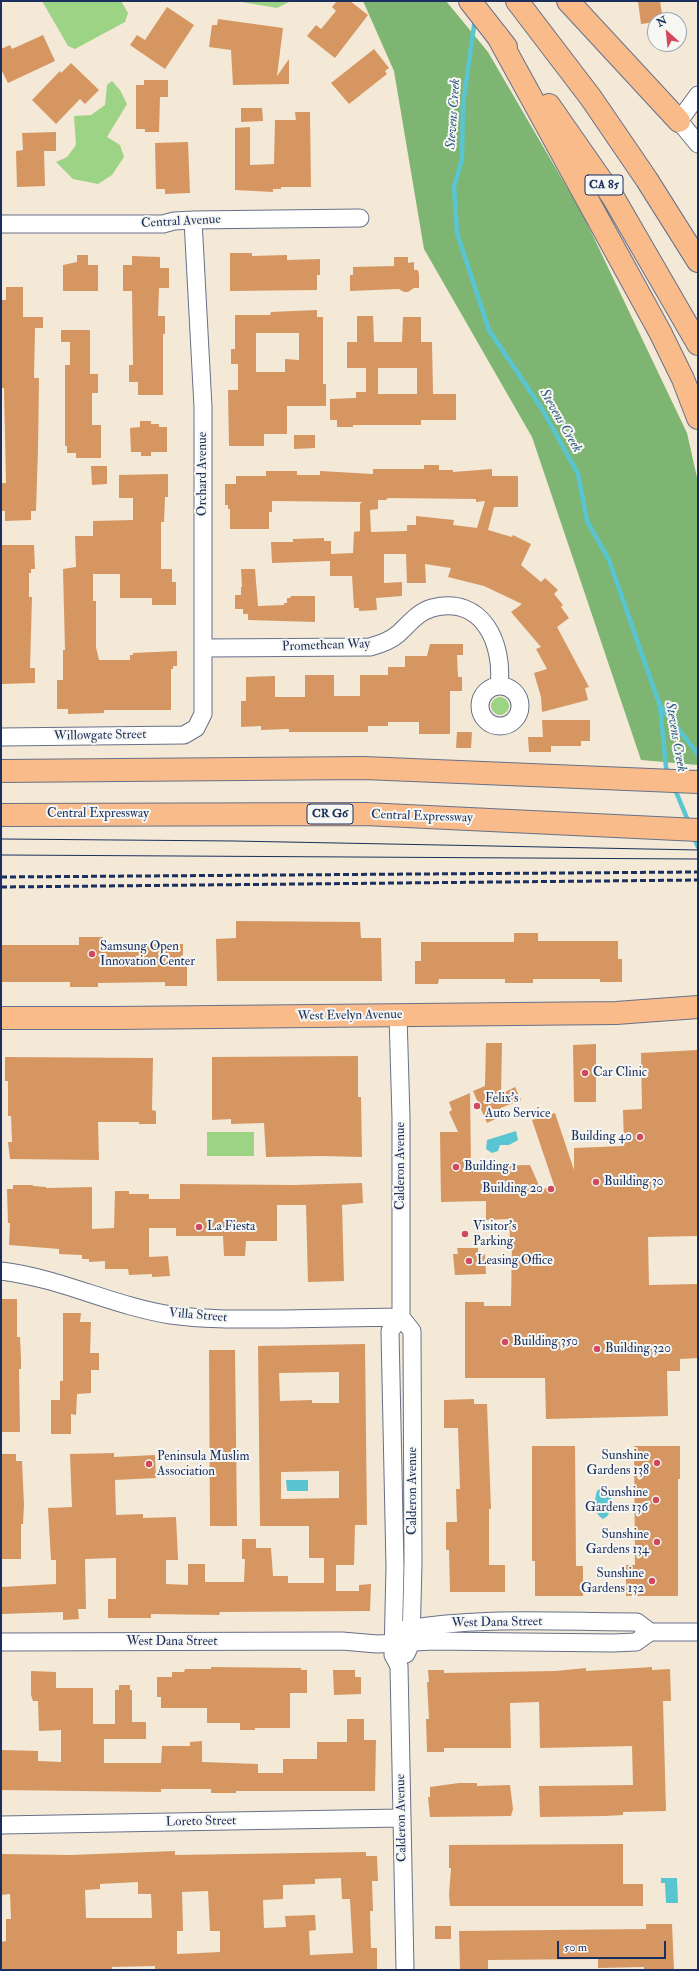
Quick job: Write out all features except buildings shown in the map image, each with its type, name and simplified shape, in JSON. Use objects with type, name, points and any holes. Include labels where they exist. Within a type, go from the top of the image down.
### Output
[{"type":"main road","name":"CA 85","points":[[470,1],[560,120],[613,197],[698,344]]},
{"type":"main road","name":"CA 85","points":[[517,1],[591,98],[647,180],[698,261]]},
{"type":"main road","points":[[568,1],[679,121]]},
{"type":"main road","points":[[497,35],[660,332],[683,379],[698,418]]},
{"type":"main road","points":[[1,771],[364,768],[698,782]]},
{"type":"main road","name":"Central Expressway","points":[[1,815],[365,814],[698,830]]},
{"type":"main road","name":"West Evelyn Avenue","points":[[1,1018],[616,1013],[698,1007]]},
{"type":"street","points":[[698,95],[679,121],[698,144]]},
{"type":"street","name":"Central Avenue","points":[[1,224],[163,224],[174,221],[193,220],[360,218]]},
{"type":"street","name":"Orchard Avenue","points":[[193,220],[203,408],[205,648],[204,714],[196,728]]},
{"type":"street","name":"Promethean Way","points":[[205,648],[370,647],[384,643],[397,634],[415,617],[432,608],[452,607],[470,612],[485,622],[494,636],[501,670],[499,686]]},
{"type":"street","name":"Willowgate Street","points":[[1,737],[184,735],[196,728]]},
{"type":"street","name":"Calderon Avenue","points":[[398,1015],[401,1317],[412,1331],[413,1564],[411,1636],[399,1666],[405,1970]]},
{"type":"street","name":"Villa Street","points":[[1,1271],[52,1280],[132,1306],[170,1315],[199,1318],[241,1319],[401,1317]]},
{"type":"street","name":"Calderon Avenue","points":[[399,1666],[394,1655],[396,1567],[390,1331],[401,1317]]},
{"type":"street","name":"West Dana Street","points":[[1,1642],[342,1641],[411,1636],[437,1624],[486,1621],[637,1622],[650,1632],[698,1632]]},
{"type":"street","name":"Loreto Street","points":[[1,1825],[401,1818]]},
{"type":"green space","points":[[42,1],[121,1],[128,13],[125,22],[75,49],[68,46]]},
{"type":"green space","points":[[236,1],[291,1],[277,8]]},
{"type":"green space","points":[[363,1],[446,1],[488,52],[583,215],[687,433],[698,482],[698,765],[641,760],[532,437],[424,249],[394,71]]},
{"type":"green space","points":[[112,81],[120,90],[127,104],[107,137],[120,145],[124,157],[112,175],[98,184],[73,179],[56,162],[67,157],[76,145],[74,116],[91,115],[105,105],[107,85]]},
{"type":"green space","points":[[500,697],[506,700],[509,706],[506,712],[500,715],[494,712],[491,706],[494,700]]},
{"type":"green space","points":[[207,1132],[254,1132],[254,1156],[207,1156]]},
{"type":"water","points":[[516,1131],[518,1140],[509,1145],[500,1145],[498,1151],[492,1153],[486,1149],[487,1140]]},
{"type":"water","points":[[286,1480],[308,1480],[308,1491],[287,1491]]},
{"type":"water","points":[[603,1486],[607,1489],[612,1503],[610,1513],[603,1519],[597,1514],[595,1499],[597,1491]]},
{"type":"water","points":[[661,1878],[677,1878],[678,1903],[666,1903],[665,1883],[661,1883]]},
{"type":"waterway","name":"Stevens Creek","points":[[475,19],[463,105],[462,159],[454,187],[457,233],[489,330],[542,409],[578,474],[587,521],[609,560],[660,706],[666,767],[669,775]]},
{"type":"waterway","points":[[661,707],[698,754]]},
{"type":"waterway","name":"Stevens Creek","points":[[674,787],[689,823]]},
{"type":"waterway","name":"Stevens Creek","points":[[693,835],[698,847]]},
{"type":"tram line","points":[[1,839],[234,841],[698,850]]},
{"type":"tram line","points":[[1,855],[698,859]]},
{"type":"railway","points":[[1,877],[698,872]]},
{"type":"railway","points":[[1,887],[698,880]]},
{"type":"place","name":"Samsung Open Innovation Center","points":[[92,954]]},
{"type":"place","name":"Car Clinic","points":[[585,1073]]},
{"type":"place","name":"Felix's Auto Service","points":[[477,1106]]},
{"type":"place","name":"Building 40","points":[[640,1137]]},
{"type":"place","name":"Building 1","points":[[456,1167]]},
{"type":"place","name":"Building 30","points":[[596,1182]]},
{"type":"place","name":"Building 20","points":[[551,1189]]},
{"type":"place","name":"La Fiesta","points":[[199,1227]]},
{"type":"place","name":"Visitor's Parking","points":[[465,1234]]},
{"type":"place","name":"Leasing Office","points":[[469,1261]]},
{"type":"place","name":"Building 350","points":[[505,1342]]},
{"type":"place","name":"Building 320","points":[[597,1349]]},
{"type":"place","name":"Sunshine Gardens 138","points":[[657,1463]]},
{"type":"place","name":"Peninsula Muslim Association","points":[[149,1464]]},
{"type":"place","name":"Sunshine Gardens 136","points":[[656,1500]]},
{"type":"place","name":"Sunshine Gardens 134","points":[[657,1542]]},
{"type":"place","name":"Sunshine Gardens 132","points":[[652,1581]]}]
